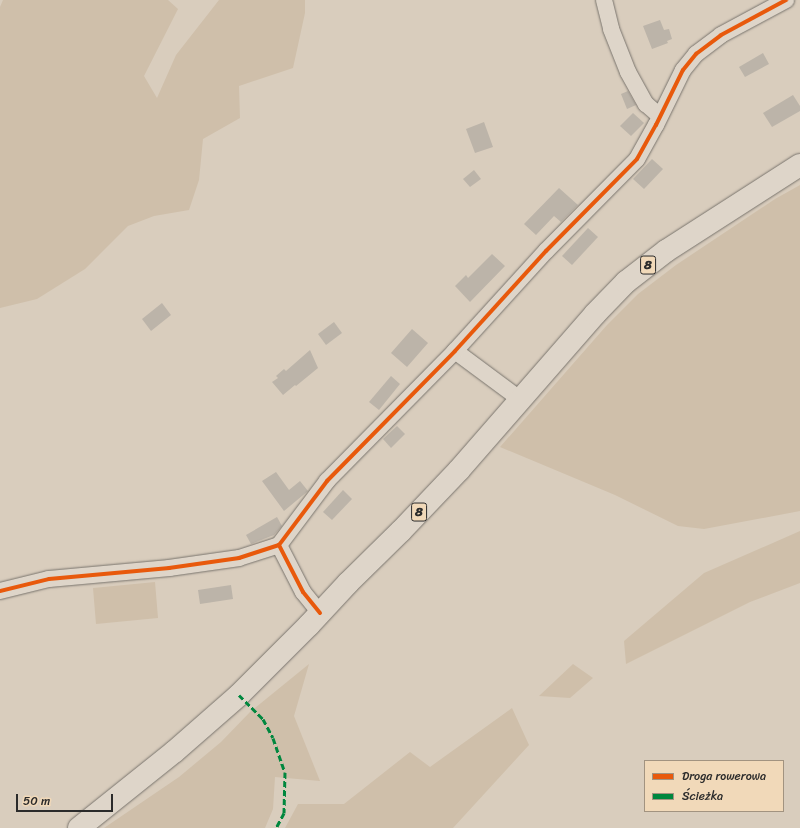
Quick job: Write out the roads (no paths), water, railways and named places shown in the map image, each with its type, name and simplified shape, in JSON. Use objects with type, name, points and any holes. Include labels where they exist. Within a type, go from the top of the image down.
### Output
[{"type":"highway","name":"8","points":[[78,828],[169,757],[239,695],[459,470],[595,314],[626,282],[666,251],[766,185],[800,165]]},
{"type":"street","points":[[604,0],[610,29],[628,72],[646,104],[660,116]]},
{"type":"street","points":[[0,591],[49,579],[169,568],[239,558],[279,545],[327,480],[455,352],[546,251],[637,159],[683,70],[696,54],[721,35],[786,0]]},
{"type":"street","points":[[455,352],[521,400]]},
{"type":"street","points":[[279,545],[303,592],[320,613]]}]
